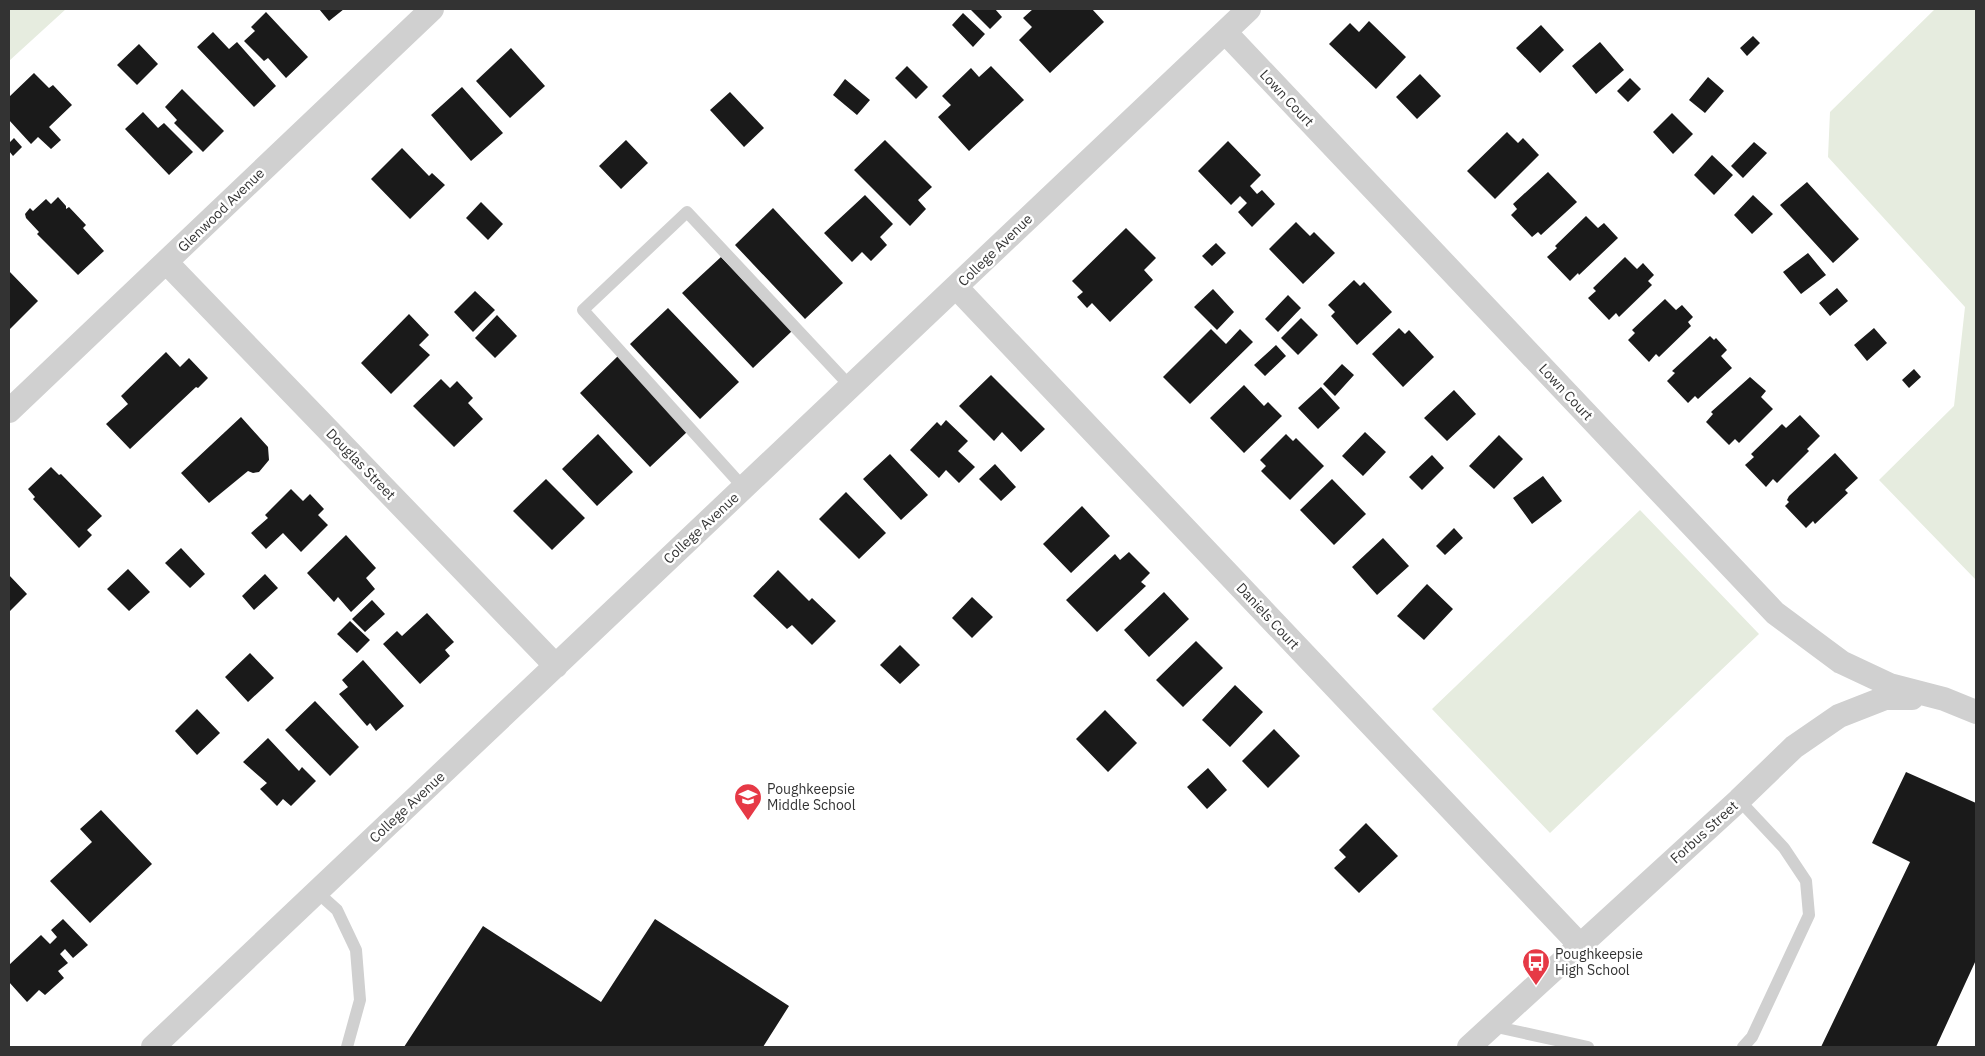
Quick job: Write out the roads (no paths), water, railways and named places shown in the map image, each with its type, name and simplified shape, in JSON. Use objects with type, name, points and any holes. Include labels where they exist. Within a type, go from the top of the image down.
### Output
[{"type":"street","name":"Glenwood Avenue","points":[[9,411],[432,9]]},
{"type":"street","name":"College Avenue","points":[[153,1047],[1249,9]]},
{"type":"street","name":"Lown Court","points":[[1225,32],[1775,613],[1841,662],[1890,685],[1944,699]]},
{"type":"street","name":"Douglas Street","points":[[166,262],[556,666]]},
{"type":"street","name":"Daniels Court","points":[[956,287],[1580,945]]},
{"type":"street","name":"Forbus Street","points":[[1469,1047],[1739,800],[1794,747],[1839,716],[1885,698],[1944,699],[1976,704]]},
{"type":"street","points":[[1944,699],[1976,712]]},
{"type":"lane","points":[[744,488],[583,310],[688,212],[850,386]]},
{"type":"lane","points":[[1739,800],[1784,848],[1806,881],[1809,915],[1752,1037],[1743,1047]]},
{"type":"lane","points":[[317,892],[337,910],[356,950],[360,1000],[347,1047]]},
{"type":"lane","points":[[1492,1026],[1588,1047]]},
{"type":"place","name":"Poughkeepsie Middle School","points":[[748,821]]},
{"type":"place","name":"Poughkeepsie High School","points":[[1536,986]]}]
